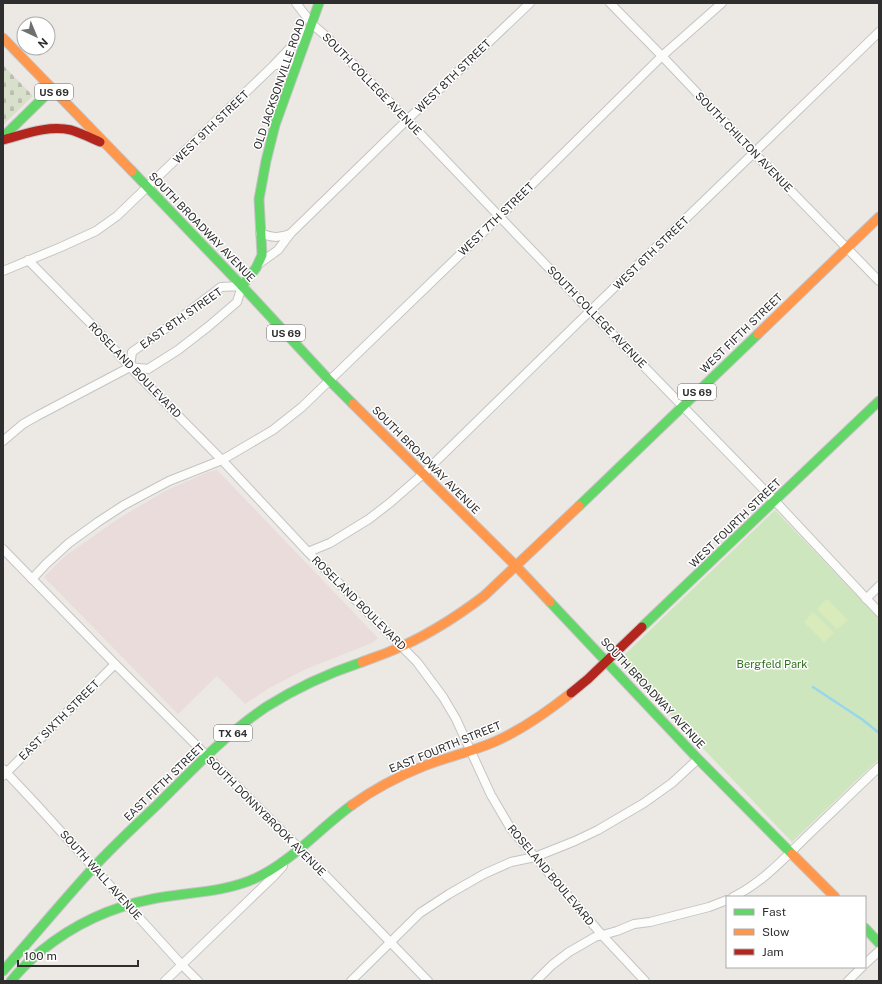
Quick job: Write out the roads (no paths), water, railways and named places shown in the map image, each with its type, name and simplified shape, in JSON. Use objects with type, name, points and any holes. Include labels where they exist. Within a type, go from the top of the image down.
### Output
[{"type":"main road","name":"OLD JACKSONVILLE ROAD","points":[[260,263],[262,255],[259,199],[266,161],[276,125],[319,3]]},
{"type":"main road","name":"SOUTH BROADWAY AVENUE","points":[[3,38],[148,187],[330,380],[516,566],[698,759],[834,896]]},
{"type":"main road","points":[[3,138],[52,89]]},
{"type":"main road","points":[[3,138],[40,130],[62,128],[106,144]]},
{"type":"main road","name":"WEST FIFTH STREET","points":[[516,566],[879,217]]},
{"type":"main road","points":[[242,286],[260,263]]},
{"type":"main road","name":"WEST FOURTH STREET","points":[[607,662],[879,401]]},
{"type":"main road","name":"EAST FIFTH STREET","points":[[3,971],[94,867],[207,756],[235,731],[265,708],[284,696],[328,674],[402,647],[438,628],[468,610],[516,566]]},
{"type":"main road","name":"EAST FOURTH STREET","points":[[128,905],[164,897],[223,889],[258,877],[292,855],[351,805],[375,790],[418,769],[470,751],[505,736],[534,720],[575,690],[607,662]]},
{"type":"main road","points":[[11,981],[35,956],[64,934],[87,921],[128,905]]},
{"type":"main road","points":[[866,929],[879,943]]},
{"type":"street","name":"SOUTH COLLEGE AVENUE","points":[[296,3],[312,24],[327,37],[590,311],[683,405],[879,612]]},
{"type":"street","name":"WEST 8TH STREET","points":[[260,263],[278,250],[290,234],[530,3]]},
{"type":"street","name":"SOUTH CHILTON AVENUE","points":[[610,3],[879,281]]},
{"type":"street","name":"WEST 7TH STREET","points":[[32,579],[46,564],[70,543],[124,505],[169,481],[222,460],[273,430],[302,407],[500,216],[662,56],[722,3]]},
{"type":"street","name":"WEST 9TH STREET","points":[[3,271],[96,231],[117,216],[273,66],[312,24]]},
{"type":"street","name":"WEST 6TH STREET","points":[[308,552],[330,544],[369,519],[423,474],[879,32]]},
{"type":"street","points":[[273,66],[286,61],[297,64]]},
{"type":"street","points":[[260,233],[272,237],[290,234]]},
{"type":"street","name":"ROSELAND BOULEVARD","points":[[28,260],[98,331],[130,367],[222,460],[308,552],[417,662],[443,697],[456,719],[491,795],[511,829],[602,935],[645,981]]},
{"type":"street","name":"EAST 8TH STREET","points":[[242,286],[237,302],[210,326],[178,350],[148,369],[130,367],[132,352],[178,320],[221,287],[242,286]]},
{"type":"street","points":[[3,440],[37,416],[130,367]]},
{"type":"street","name":"SOUTH DONNYBROOK AVENUE","points":[[3,549],[115,664],[300,849],[428,981]]},
{"type":"street","points":[[866,599],[879,586]]},
{"type":"street","name":"EAST SIXTH STREET","points":[[4,773],[115,664]]},
{"type":"street","points":[[351,981],[420,913],[449,894],[484,874],[511,862],[535,857],[553,851],[598,830],[644,803],[672,783],[698,759]]},
{"type":"street","points":[[735,896],[756,883],[791,852],[879,767]]},
{"type":"street","name":"SOUTH WALL AVENUE","points":[[4,773],[94,867],[198,981]]},
{"type":"street","name":"EAST FOURTH STREET","points":[[165,981],[274,876],[292,855]]},
{"type":"street","points":[[536,981],[552,965],[569,952],[595,937],[617,931],[634,924],[650,922],[709,907],[726,900]]},
{"type":"street","points":[[866,963],[879,951]]},
{"type":"street","points":[[848,981],[861,968]]},
{"type":"waterway","points":[[813,687],[863,720],[879,733]]},
{"type":"park label","name":"Bergfeld Park","points":[[772,664]]}]
